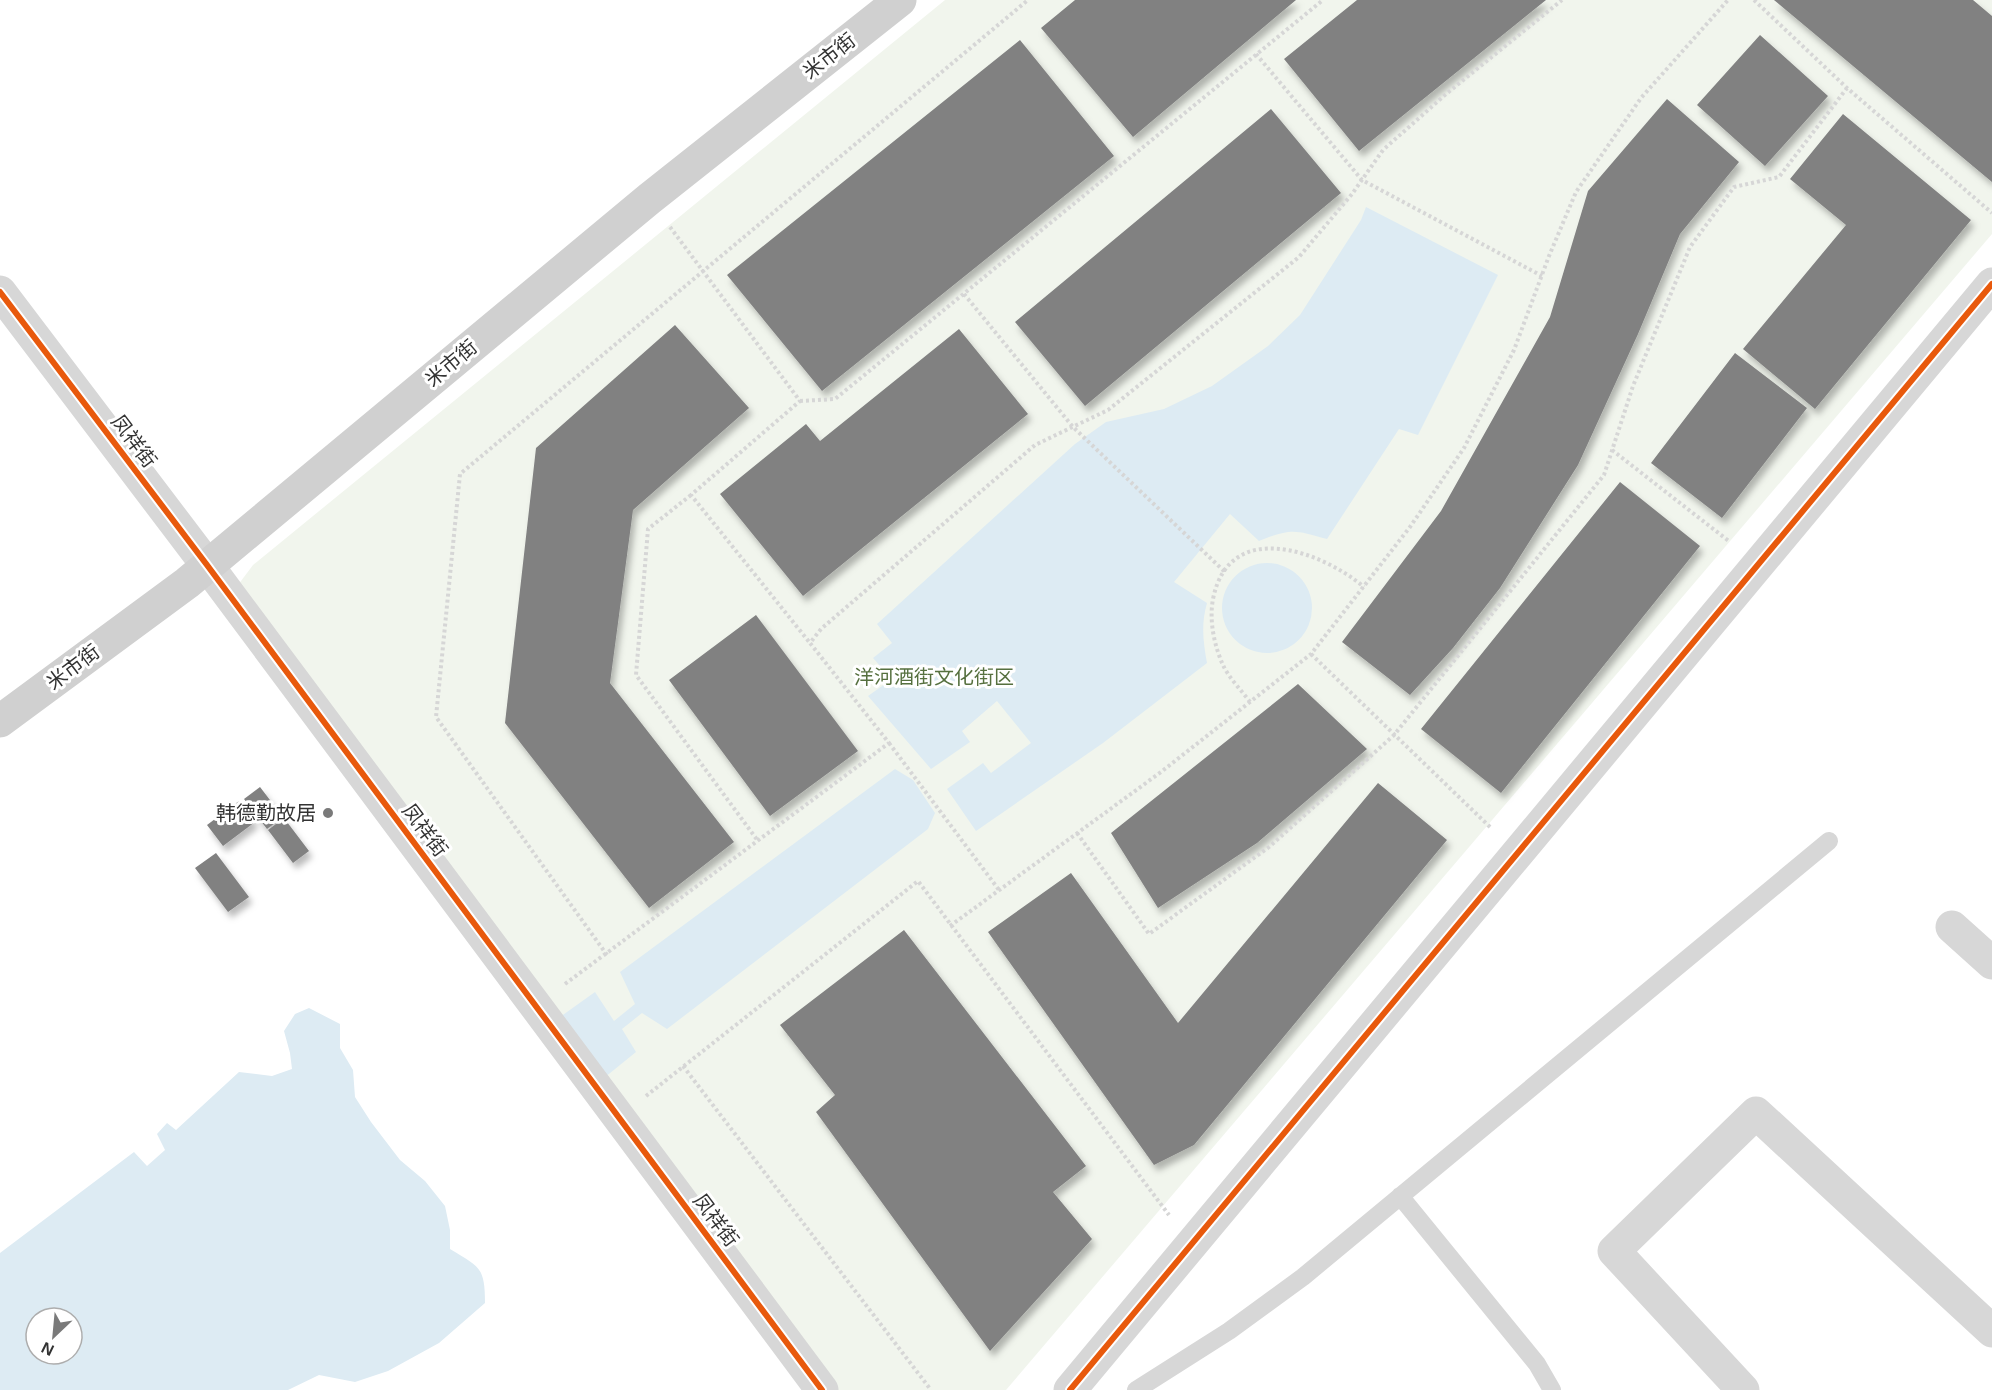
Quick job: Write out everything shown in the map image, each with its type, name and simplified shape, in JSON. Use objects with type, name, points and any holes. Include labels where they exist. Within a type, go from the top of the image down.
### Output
[{"type":"street","name":"米市街","points":[[0,721],[187,583],[649,199],[900,0]]},
{"type":"street","points":[[1070,1390],[1992,284]]},
{"type":"street","name":"凤祥街","points":[[0,292],[207,565],[822,1390]]},
{"type":"street","points":[[1952,927],[1992,963]]},
{"type":"street","points":[[1743,1390],[1614,1251],[1756,1113],[1992,1331]]},
{"type":"lane","points":[[1136,1390],[1239,1324],[1303,1277],[1829,841]]},
{"type":"lane","points":[[1400,1196],[1537,1364],[1552,1390]]},
{"type":"path","points":[[607,955],[436,717],[460,474],[1028,0]]},
{"type":"path","points":[[758,841],[636,675],[648,530],[800,400],[835,399],[1323,0]]},
{"type":"path","points":[[810,643],[821,629],[1035,445],[1108,410],[1299,257],[1352,194],[1383,150],[1446,94],[1562,0]]},
{"type":"path","points":[[951,926],[1161,772],[1311,654],[1410,527],[1464,448],[1514,350],[1576,192],[1641,98],[1728,0]]},
{"type":"path","points":[[1754,0],[1847,88],[1992,213]]},
{"type":"path","points":[[1256,54],[1362,180],[1542,276]]},
{"type":"path","points":[[1077,833],[1149,934],[1269,847],[1394,735],[1604,475],[1633,387],[1690,247],[1734,187],[1779,177],[1847,88]]},
{"type":"path","points":[[649,199],[800,400]]},
{"type":"path","points":[[964,294],[1073,427],[1224,572]]},
{"type":"path","points":[[1612,450],[1759,564]]},
{"type":"path","points":[[691,495],[889,743],[999,890]]},
{"type":"path","points":[[1250,702],[1223,666],[1213,633],[1211,609],[1216,585],[1233,559],[1248,551],[1268,548],[1293,549],[1336,567],[1364,587]]},
{"type":"path","points":[[1311,654],[1518,853]]},
{"type":"path","points":[[535,1005],[607,955],[889,743]]},
{"type":"path","points":[[619,1118],[918,881],[1191,1244]]},
{"type":"path","points":[[683,1066],[931,1390]]},
{"type":"green space","name":"洋河酒街文化街区","points":[[945,0],[1992,0],[1992,234],[1006,1390],[819,1390],[226,601],[253,565]]},
{"type":"shaded area","points":[[1366,207],[1498,275],[1418,435],[1399,429],[1327,539],[1286,532],[1259,541],[1230,514],[1174,582],[1207,603],[1203,633],[1207,663],[1103,743],[976,831],[947,789],[983,763],[991,773],[1031,743],[997,701],[962,731],[970,742],[931,769],[868,696],[892,679],[873,658],[892,643],[877,624],[1075,444],[1106,422],[1164,409],[1212,386],[1268,346],[1300,315],[1361,220]]},
{"type":"shaded area","points":[[1267,563],[1284,566],[1299,576],[1309,591],[1312,608],[1309,625],[1299,640],[1284,650],[1267,653],[1250,650],[1235,640],[1225,625],[1222,608],[1225,591],[1235,576],[1250,566]]},
{"type":"shaded area","points":[[895,769],[913,780],[935,813],[928,829],[667,1029],[642,1013],[622,1029],[636,1052],[599,1082],[553,1022],[595,992],[614,1021],[635,1004],[620,972]]},
{"type":"shaded area","points":[[309,1008],[340,1024],[340,1048],[353,1070],[355,1097],[400,1160],[425,1181],[445,1206],[450,1230],[450,1249],[474,1264],[482,1274],[485,1303],[439,1343],[388,1371],[355,1382],[319,1375],[288,1390],[0,1390],[0,1253],[134,1152],[147,1166],[165,1150],[157,1134],[167,1123],[176,1130],[239,1072],[272,1076],[292,1069],[284,1031],[295,1014]]},
{"type":"building","points":[[1075,0],[1296,0],[1133,137],[1041,28]]},
{"type":"building","points":[[1357,0],[1546,0],[1359,151],[1284,59]]},
{"type":"building","points":[[1774,0],[1973,0],[1992,16],[1992,182]]},
{"type":"building","points":[[1760,35],[1828,96],[1765,166],[1697,105]]},
{"type":"building","points":[[1020,40],[1114,156],[822,391],[727,275]]},
{"type":"building","points":[[1667,99],[1739,162],[1680,234],[1638,334],[1578,465],[1500,588],[1453,648],[1410,695],[1342,642],[1441,511],[1550,317],[1588,191]]},
{"type":"building","points":[[1271,109],[1341,193],[1085,406],[1015,322]]},
{"type":"building","points":[[1843,114],[1971,220],[1815,409],[1743,349],[1846,225],[1790,179]]},
{"type":"building","points":[[675,325],[749,408],[633,510],[610,683],[734,842],[649,908],[505,723],[536,448]]},
{"type":"building","points":[[959,329],[1028,414],[803,596],[720,494],[806,424],[820,441]]},
{"type":"building","points":[[1735,353],[1807,408],[1722,518],[1651,463]]},
{"type":"building","points":[[1620,482],[1700,546],[1501,793],[1421,729]]},
{"type":"building","points":[[756,615],[858,751],[770,816],[669,680]]},
{"type":"building","points":[[1298,684],[1367,749],[1257,843],[1158,908],[1111,833]]},
{"type":"building","points":[[1378,783],[1447,840],[1194,1145],[1154,1165],[988,932],[1071,873],[1178,1023]]},
{"type":"building","points":[[260,787],[283,817],[267,829],[244,799]]},
{"type":"building","points":[[239,801],[255,822],[223,846],[207,825]]},
{"type":"building","points":[[284,818],[309,851],[293,863],[268,830]]},
{"type":"building","points":[[216,853],[249,897],[228,912],[195,868]]},
{"type":"building","points":[[904,930],[1086,1166],[1053,1192],[1092,1239],[990,1351],[816,1112],[835,1095],[780,1025]]},
{"type":"cycle path","points":[[1070,1390],[1992,284]]},
{"type":"cycle path","points":[[0,292],[207,565],[822,1390]]},
{"type":"place","name":"韩德勤故居","points":[[328,813]]}]
